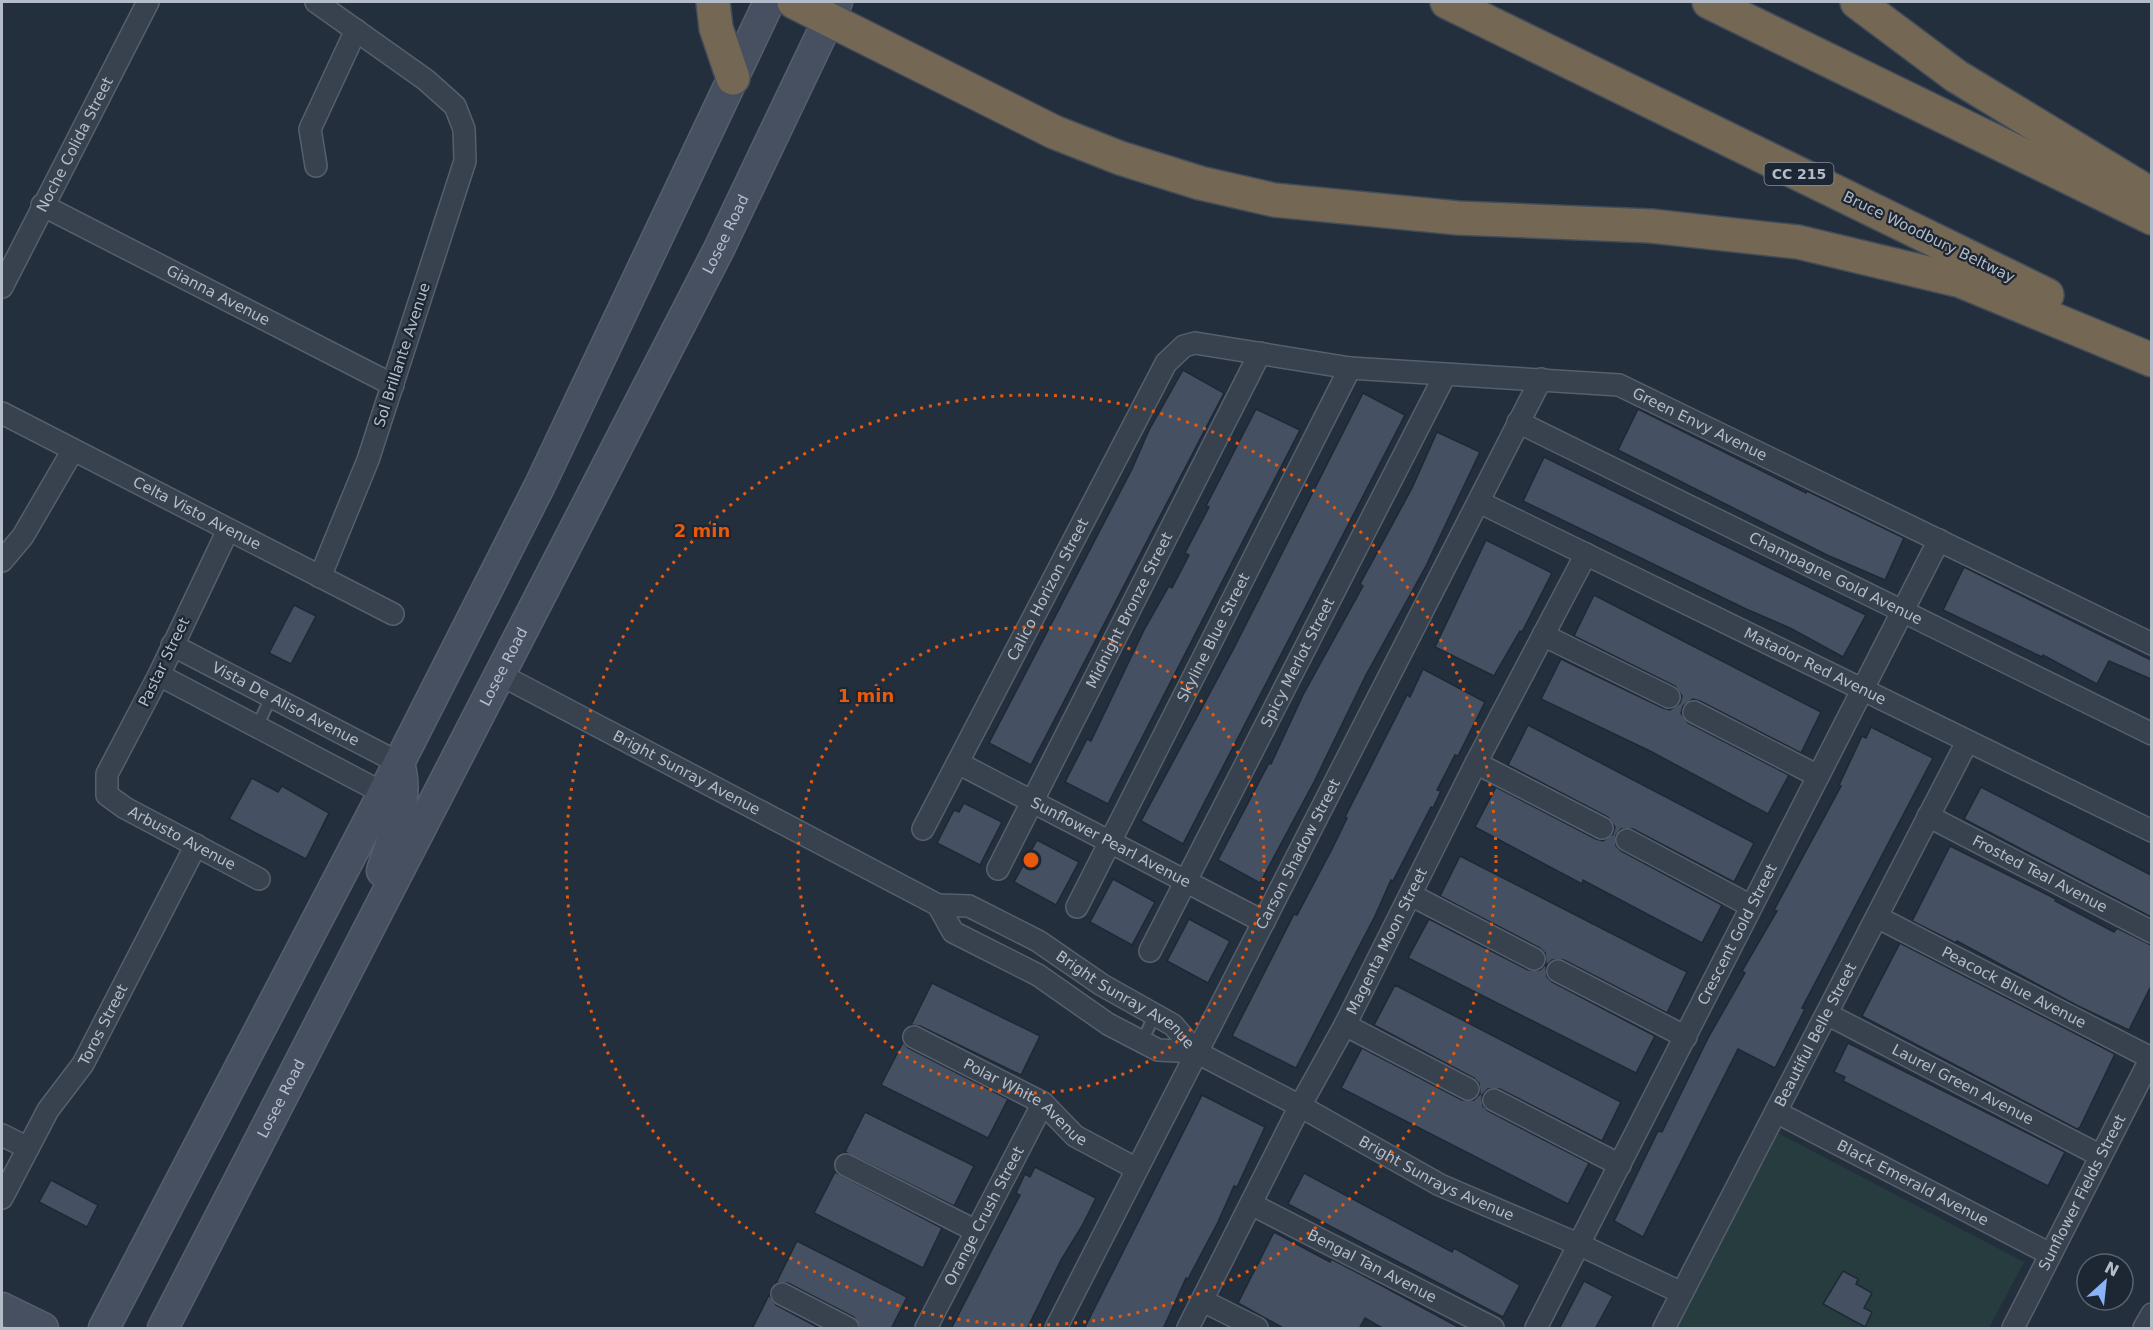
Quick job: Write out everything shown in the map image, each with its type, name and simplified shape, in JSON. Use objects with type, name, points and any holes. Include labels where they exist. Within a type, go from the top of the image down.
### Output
[{"type":"highway","points":[[713,2],[716,28],[733,78]]},
{"type":"highway","points":[[794,2],[833,10],[1054,132],[1120,158],[1200,183],[1286,201],[1458,218],[1651,226],[1798,243],[1961,281],[2151,360]]},
{"type":"highway","name":"Bruce Woodbury Beltway","points":[[1447,2],[2151,346]]},
{"type":"highway","points":[[1709,2],[2151,218]]},
{"type":"highway","points":[[1857,2],[1956,76],[2151,195]]},
{"type":"main road","points":[[104,1329],[399,763],[589,386],[769,2]]},
{"type":"main road","name":"Losee Road","points":[[163,1329],[719,249],[833,10]]},
{"type":"main road","points":[[361,943],[404,799],[399,763]]},
{"type":"main road","points":[[2,1308],[43,1329]]},
{"type":"street","name":"Noche Colida Street","points":[[2,287],[148,2]]},
{"type":"street","points":[[316,2],[356,30],[310,129],[316,166]]},
{"type":"street","name":"Sol Brillante Avenue","points":[[320,576],[368,460],[465,161],[465,129],[455,106],[426,80],[356,30]]},
{"type":"street","name":"Gianna Avenue","points":[[42,205],[393,385]]},
{"type":"street","name":"Green Envy Avenue","points":[[1176,353],[1184,346],[1195,343],[1350,368],[1620,385],[2151,644]]},
{"type":"street","name":"Calico Horizon Street","points":[[924,829],[1166,363],[1176,353]]},
{"type":"street","name":"Midnight Bronze Street","points":[[998,869],[1260,353]]},
{"type":"street","name":"Skyline Blue Street","points":[[1077,907],[1350,368]]},
{"type":"street","name":"Spicy Merlot Street","points":[[1150,951],[1445,375]]},
{"type":"street","name":"Carson Shadow Street","points":[[1056,1329],[1136,1168],[1541,379]]},
{"type":"street","name":"Celta Visto Avenue","points":[[2,413],[393,614]]},
{"type":"street","name":"Champagne Gold Avenue","points":[[1518,423],[2151,734]]},
{"type":"street","points":[[2,561],[23,536],[73,450]]},
{"type":"street","name":"Matador Red Avenue","points":[[1479,502],[2151,831]]},
{"type":"street","name":"Pastar Street","points":[[107,795],[107,774],[159,675],[228,530]]},
{"type":"street","name":"Crescent Gold Street","points":[[1536,1329],[1939,540]]},
{"type":"street","name":"Magenta Moon Street","points":[[1188,1329],[1300,1106],[1345,1025],[1476,763],[1586,554]]},
{"type":"street","points":[[1542,635],[1669,697]]},
{"type":"street","name":"Vista De Aliso Avenue","points":[[172,645],[399,763]]},
{"type":"street","name":"Bright Sunray Avenue","points":[[499,674],[938,905],[969,906],[1038,941],[1102,985],[1173,1025],[1196,1052]]},
{"type":"street","points":[[159,675],[383,792]]},
{"type":"street","points":[[1694,712],[1818,776]]},
{"type":"street","name":"Beautiful Belle Street","points":[[1664,1329],[1967,742]]},
{"type":"street","name":"Sunflower Pearl Avenue","points":[[958,763],[1264,922]]},
{"type":"street","points":[[1476,763],[1602,828]]},
{"type":"street","name":"Arbusto Avenue","points":[[107,795],[125,808],[259,879]]},
{"type":"street","name":"Frosted Teal Avenue","points":[[1928,816],[2151,932]]},
{"type":"street","points":[[1627,840],[1751,906]]},
{"type":"street","name":"Toros Street","points":[[2,1198],[48,1110],[82,1064],[195,845]]},
{"type":"street","points":[[1411,895],[1534,960]]},
{"type":"street","name":"Bright Sunray Avenue","points":[[938,905],[953,932],[1038,975],[1090,1013],[1158,1050],[1196,1052]]},
{"type":"street","name":"Peacock Blue Avenue","points":[[1877,917],[2151,1057]]},
{"type":"street","points":[[1558,971],[1686,1037]]},
{"type":"street","name":"Laurel Green Avenue","points":[[1827,1014],[2099,1155]]},
{"type":"street","points":[[1345,1025],[1468,1089]]},
{"type":"street","name":"Polar White Avenue","points":[[914,1037],[1043,1103],[1075,1136],[1136,1168]]},
{"type":"street","name":"Bright Sunrays Avenue","points":[[1196,1052],[1300,1106],[1440,1185],[1580,1245],[1682,1293]]},
{"type":"street","name":"Sunflower Fields Street","points":[[2013,1329],[2099,1155],[2151,1057]]},
{"type":"street","points":[[1494,1100],[1620,1165]]},
{"type":"street","name":"Orange Crush Street","points":[[926,1329],[1043,1103]]},
{"type":"street","name":"Black Emerald Avenue","points":[[1776,1112],[2050,1254]]},
{"type":"street","points":[[2,1135],[28,1149]]},
{"type":"street","points":[[846,1165],[976,1231]]},
{"type":"street","name":"Bengal Tan Avenue","points":[[1251,1204],[1493,1329]]},
{"type":"street","points":[[782,1294],[848,1329]]},
{"type":"street","points":[[1203,1300],[1257,1329]]},
{"type":"street","points":[[2144,1329],[2151,1314]]},
{"type":"lane","points":[[257,727],[271,697]]},
{"type":"lane","points":[[1142,1042],[1154,1016]]},
{"type":"green space","points":[[1774,1131],[2024,1262],[1989,1328],[1672,1328]]},
{"type":"building","points":[[1183,370],[1224,393],[1031,765],[989,743],[1132,469],[1149,430]]},
{"type":"building","points":[[1363,393],[1405,415],[1183,844],[1141,821],[1234,648]]},
{"type":"building","points":[[1256,409],[1300,430],[1108,804],[1065,782],[1087,739],[1091,741],[1144,630],[1169,586],[1172,588],[1189,555],[1185,553],[1209,507],[1206,506]]},
{"type":"building","points":[[1638,409],[1806,493],[1807,491],[1904,538],[1885,580],[1827,555],[1618,450]]},
{"type":"building","points":[[1437,432],[1480,452],[1426,566],[1366,675],[1314,782],[1260,883],[1218,860],[1269,763],[1271,764],[1303,695],[1363,586],[1360,584],[1412,488]]},
{"type":"building","points":[[1544,457],[1866,615],[1843,657],[1790,628],[1523,501]]},
{"type":"building","points":[[1486,540],[1552,573],[1522,632],[1520,631],[1494,676],[1435,647]]},
{"type":"building","points":[[1964,567],[2151,660],[2151,679],[2109,661],[2097,684],[2043,655],[2042,657],[1943,610]]},
{"type":"building","points":[[1594,595],[1821,712],[1801,753],[1700,701],[1693,699],[1683,706],[1681,713],[1688,723],[1789,775],[1768,814],[1650,751],[1541,699],[1561,659],[1663,708],[1670,710],[1680,703],[1682,696],[1675,686],[1574,636]]},
{"type":"building","points":[[294,605],[316,616],[291,664],[269,653]]},
{"type":"building","points":[[1423,669],[1485,702],[1458,756],[1455,755],[1437,790],[1441,791],[1433,808],[1431,807],[1393,881],[1391,880],[1375,916],[1296,1068],[1232,1036],[1294,914],[1297,915],[1332,849],[1347,818],[1345,817],[1407,695],[1410,697]]},
{"type":"building","points":[[1528,725],[1754,843],[1734,882],[1633,829],[1621,829],[1616,835],[1616,846],[1621,851],[1722,905],[1702,943],[1583,880],[1582,884],[1475,827],[1496,787],[1596,839],[1603,841],[1613,834],[1615,827],[1608,817],[1508,765]]},
{"type":"building","points":[[1871,727],[1933,758],[1802,1008],[1805,1009],[1775,1068],[1738,1049],[1643,1237],[1614,1221],[1658,1131],[1662,1132],[1708,1038],[1745,973],[1742,971],[1777,911],[1774,910],[1841,786],[1839,785],[1862,736],[1866,738]]},
{"type":"building","points":[[252,778],[278,792],[282,786],[329,813],[306,859],[229,819]]},
{"type":"building","points":[[1981,787],[2151,875],[2151,917],[1964,819]]},
{"type":"building","points":[[964,803],[1002,822],[980,865],[937,843],[954,810],[959,812]]},
{"type":"building","points":[[1037,840],[1079,862],[1056,905],[1014,882]]},
{"type":"building","points":[[1950,846],[2056,899],[2055,901],[2114,932],[2117,928],[2151,945],[2151,986],[2129,1030],[2078,1006],[1957,941],[1956,943],[1912,921]]},
{"type":"building","points":[[1460,856],[1687,972],[1667,1013],[1564,960],[1552,960],[1546,966],[1547,977],[1552,982],[1655,1036],[1636,1073],[1408,958],[1429,919],[1528,970],[1540,970],[1546,964],[1545,953],[1540,948],[1440,896]]},
{"type":"building","points":[[1113,879],[1155,902],[1132,945],[1090,922]]},
{"type":"building","points":[[1189,919],[1230,941],[1208,983],[1167,961]]},
{"type":"building","points":[[1900,943],[2115,1054],[2080,1127],[2077,1129],[1862,1016]]},
{"type":"building","points":[[932,983],[1040,1036],[1021,1075],[920,1026],[911,1025]]},
{"type":"building","points":[[1395,985],[1621,1102],[1602,1141],[1500,1089],[1488,1089],[1482,1095],[1483,1106],[1488,1111],[1589,1163],[1568,1204],[1341,1088],[1362,1048],[1462,1100],[1474,1100],[1480,1094],[1479,1083],[1474,1078],[1374,1025]]},
{"type":"building","points":[[903,1042],[908,1048],[1008,1099],[988,1138],[881,1085]]},
{"type":"building","points":[[1848,1043],[2065,1152],[2048,1186],[1843,1081],[1845,1077],[1834,1072]]},
{"type":"building","points":[[1202,1095],[1265,1127],[1237,1187],[1234,1186],[1218,1222],[1188,1279],[1186,1278],[1163,1329],[1084,1329]]},
{"type":"building","points":[[865,1112],[974,1166],[954,1206],[845,1152]]},
{"type":"building","points":[[1035,1167],[1096,1198],[1082,1226],[1061,1260],[1027,1329],[951,1329],[1020,1195],[1016,1193],[1025,1174],[1030,1177]]},
{"type":"building","points":[[835,1172],[942,1228],[923,1268],[814,1213]]},
{"type":"building","points":[[1304,1173],[1452,1252],[1454,1248],[1520,1285],[1503,1317],[1288,1204]]},
{"type":"building","points":[[51,1180],[98,1205],[87,1227],[39,1202]]},
{"type":"building","points":[[1274,1232],[1330,1262],[1331,1259],[1462,1329],[1384,1329],[1365,1318],[1359,1329],[1285,1329],[1238,1303]]},
{"type":"building","points":[[797,1241],[907,1297],[891,1329],[861,1329],[854,1317],[788,1283],[776,1283]]},
{"type":"building","points":[[1843,1271],[1858,1279],[1856,1284],[1872,1293],[1864,1308],[1872,1312],[1865,1327],[1823,1304]]},
{"type":"building","points":[[1584,1281],[1613,1296],[1595,1329],[1559,1329]]},
{"type":"building","points":[[769,1295],[776,1305],[821,1329],[752,1329]]}]
